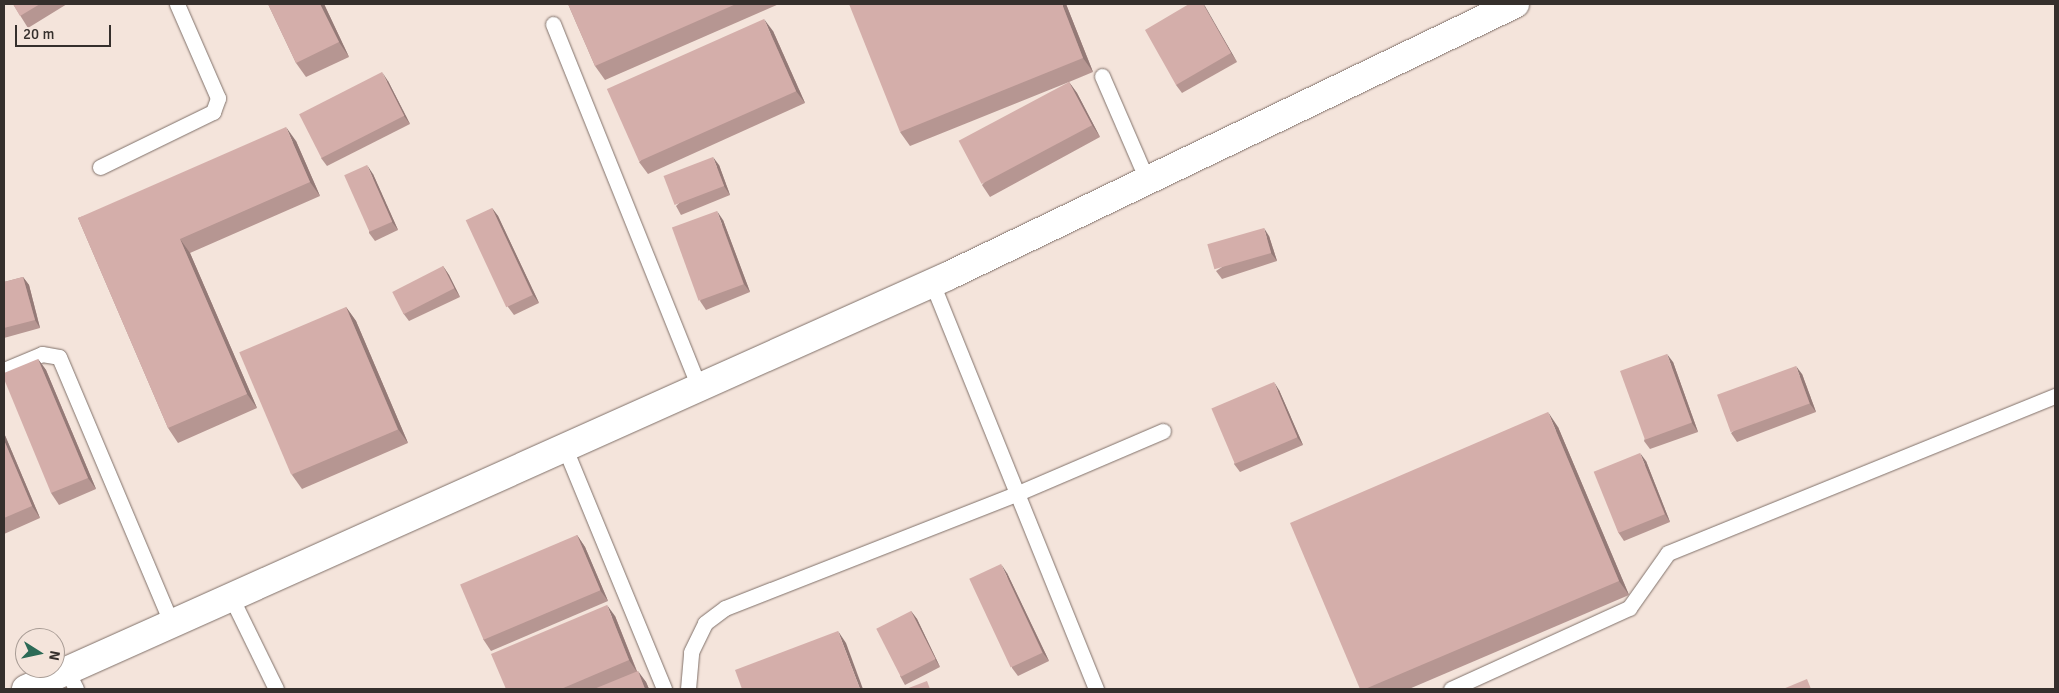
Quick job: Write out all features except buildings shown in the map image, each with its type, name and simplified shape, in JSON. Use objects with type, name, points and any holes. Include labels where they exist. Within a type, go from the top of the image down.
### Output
[{"type":"street","points":[[26,689],[72,680],[172,624],[564,446],[699,388],[932,283],[1515,4]]},
{"type":"lane","points":[[100,167],[213,112],[218,98],[177,4]]},
{"type":"lane","points":[[553,24],[699,388]]},
{"type":"lane","points":[[1102,76],[1147,180]]},
{"type":"lane","points":[[932,283],[1096,689]]},
{"type":"lane","points":[[4,370],[42,354],[59,357],[172,624]]},
{"type":"lane","points":[[1451,689],[1629,608],[1668,553],[2055,396]]},
{"type":"lane","points":[[688,689],[691,652],[705,623],[725,608],[1016,494],[1163,430]]},
{"type":"lane","points":[[564,446],[664,689]]},
{"type":"lane","points":[[231,597],[276,689]]}]
